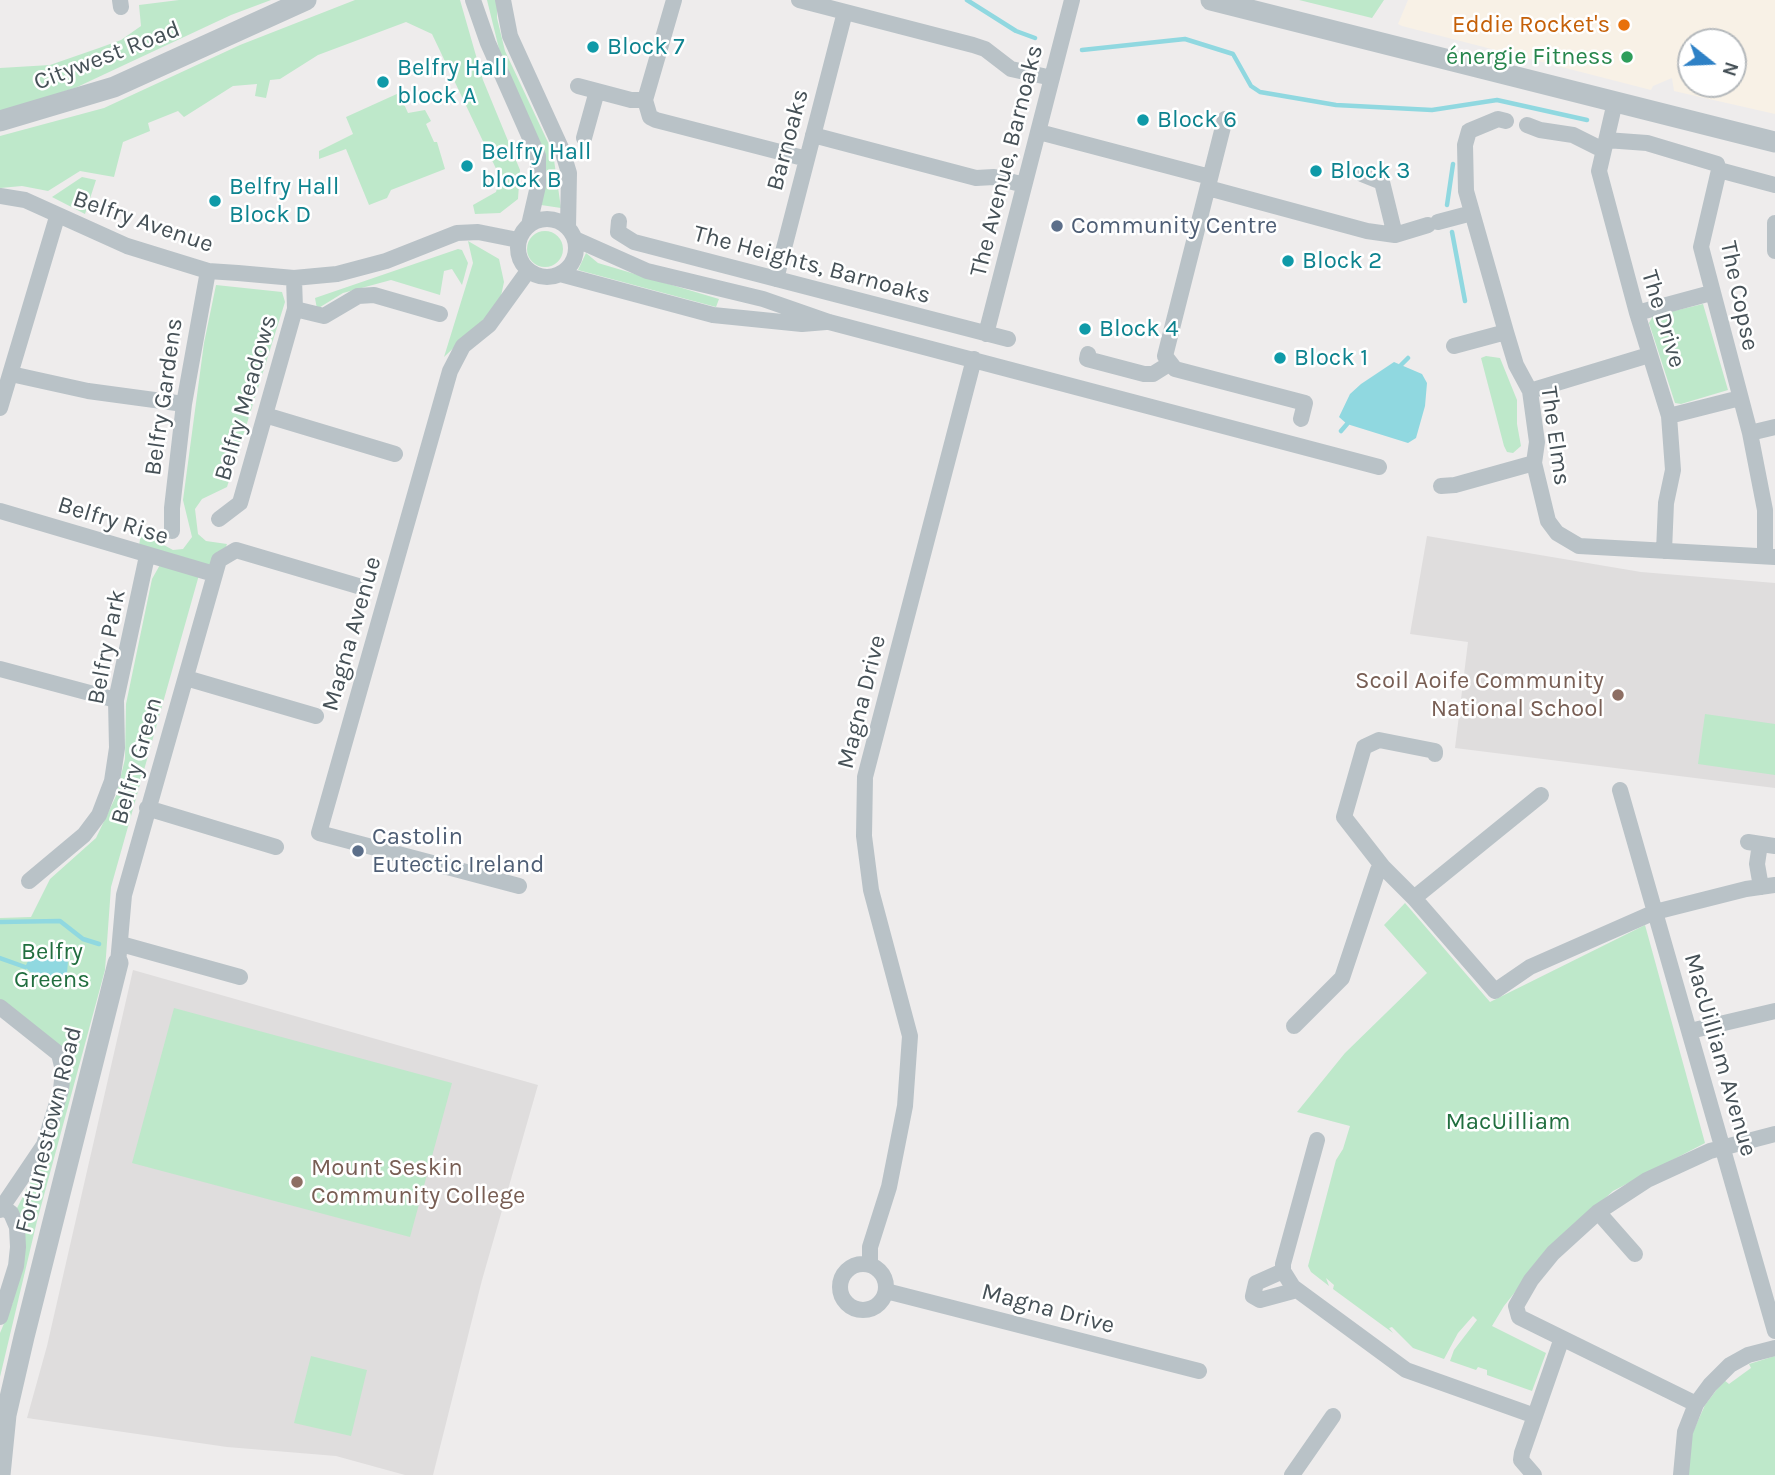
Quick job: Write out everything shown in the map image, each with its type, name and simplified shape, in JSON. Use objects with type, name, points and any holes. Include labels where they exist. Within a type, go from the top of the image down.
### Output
[{"type":"street","name":"Citywest Road","points":[[0,121],[114,87],[306,0]]},
{"type":"street","points":[[473,0],[488,43],[538,156],[538,186],[528,225],[518,240],[518,257],[528,271],[544,278],[560,274],[572,263],[569,173],[562,150],[510,36],[503,0]]},
{"type":"street","points":[[799,0],[974,45],[1011,69],[1052,78]]},
{"type":"street","name":"The Avenue, Barnoaks","points":[[986,334],[1072,0]]},
{"type":"street","points":[[1210,0],[1775,142]]},
{"type":"street","points":[[672,3],[645,100],[650,117],[807,159]]},
{"type":"street","name":"Barnoaks","points":[[776,279],[845,12]]},
{"type":"street","points":[[578,86],[645,100]]},
{"type":"street","points":[[584,138],[597,91]]},
{"type":"street","name":"The Drive","points":[[1615,102],[1599,171],[1637,313],[1669,416],[1673,470],[1666,503],[1664,551]]},
{"type":"street","points":[[1225,119],[1166,356],[1169,365],[1175,369],[1305,403],[1300,419]]},
{"type":"street","name":"The Elms","points":[[1506,121],[1498,119],[1478,125],[1466,136],[1465,179],[1472,213],[1516,365],[1530,391],[1537,442],[1534,463],[1548,521],[1567,540],[1594,548],[1770,557]]},
{"type":"street","points":[[1527,125],[1605,145],[1647,143],[1712,160],[1718,170],[1775,185]]},
{"type":"street","points":[[1039,132],[1367,231],[1395,235],[1472,213]]},
{"type":"street","points":[[813,135],[976,178],[994,177],[1024,185]]},
{"type":"street","name":"The Copse","points":[[1718,170],[1701,247],[1750,433],[1765,510],[1770,557]]},
{"type":"street","points":[[1362,174],[1382,183],[1395,235]]},
{"type":"street","name":"Belfry Avenue","points":[[0,196],[25,200],[57,217],[127,246],[208,271],[295,278],[337,274],[386,261],[457,233],[478,232],[518,240]]},
{"type":"street","points":[[0,408],[57,217]]},
{"type":"street","points":[[528,225],[544,219],[553,219],[571,233],[647,271],[763,299],[829,322],[1378,467]]},
{"type":"street","name":"The Heights, Barnoaks","points":[[619,221],[618,232],[634,242],[1008,339]]},
{"type":"street","name":"The Copse","points":[[1775,223],[1775,251]]},
{"type":"street","name":"Belfry Gardens","points":[[172,531],[172,508],[184,404],[208,271]]},
{"type":"street","name":"Magna Avenue","points":[[519,886],[319,833],[450,371],[463,346],[489,325],[528,271]]},
{"type":"street","points":[[560,274],[713,315],[802,324],[829,322]]},
{"type":"street","name":"Belfry Meadows","points":[[219,519],[240,503],[295,309],[295,278]]},
{"type":"street","points":[[1637,313],[1711,293]]},
{"type":"street","points":[[295,309],[324,316],[358,296],[374,295],[440,314]]},
{"type":"street","points":[[1454,346],[1506,332]]},
{"type":"street","points":[[1088,354],[1087,359],[1144,374],[1153,374],[1169,365]]},
{"type":"street","points":[[1530,391],[1649,355]]},
{"type":"street","name":"Magna Drive","points":[[870,1265],[870,1247],[889,1186],[905,1106],[910,1036],[871,890],[864,836],[865,777],[974,359]]},
{"type":"street","points":[[11,374],[88,391],[184,404]]},
{"type":"street","points":[[1669,416],[1740,398]]},
{"type":"street","points":[[265,415],[395,454]]},
{"type":"street","points":[[1750,433],[1775,427]]},
{"type":"street","points":[[1441,485],[1455,485],[1534,463]]},
{"type":"street","name":"Belfry Rise","points":[[0,511],[214,574]]},
{"type":"street","points":[[214,574],[219,560],[236,551],[358,586]]},
{"type":"street","name":"Belfry Park","points":[[29,881],[84,835],[99,815],[112,781],[117,748],[116,700],[147,556]]},
{"type":"street","name":"Belfry Green","points":[[119,953],[124,895],[146,808],[186,678],[214,574]]},
{"type":"street","points":[[0,669],[116,700]]},
{"type":"street","points":[[186,678],[316,716]]},
{"type":"street","points":[[1435,754],[1435,751],[1379,740],[1364,747],[1344,817],[1382,867],[1415,898],[1494,991],[1530,967],[1655,912],[1768,886],[1757,864],[1761,844]]},
{"type":"street","name":"MacUilliam Avenue","points":[[1620,790],[1775,1331]]},
{"type":"street","points":[[1415,898],[1541,795]]},
{"type":"street","points":[[146,808],[276,848]]},
{"type":"street","points":[[1294,1027],[1342,978],[1378,870],[1382,867]]},
{"type":"street","points":[[119,953],[240,977]]},
{"type":"street","name":"Fortunestown Road","points":[[0,1475],[3,1414],[119,953]]},
{"type":"street","points":[[0,1007],[59,1054],[63,1070],[61,1090],[44,1145],[2,1209],[11,1213],[18,1247],[16,1266],[0,1317]]},
{"type":"street","points":[[1690,1031],[1775,1011]]},
{"type":"street","points":[[1696,1404],[1519,1317],[1516,1306],[1531,1280],[1553,1253],[1598,1212],[1647,1180],[1710,1151],[1775,1134]]},
{"type":"street","points":[[1283,1271],[1317,1140]]},
{"type":"street","points":[[1598,1212],[1635,1254]]},
{"type":"street","points":[[870,1265],[884,1278],[886,1291],[883,1298],[872,1308],[856,1308],[844,1299],[841,1292],[843,1277],[854,1266],[870,1265]]},
{"type":"street","points":[[1283,1271],[1297,1290],[1406,1370],[1535,1416]]},
{"type":"street","points":[[1283,1271],[1256,1283],[1253,1296],[1260,1300],[1297,1290]]},
{"type":"street","name":"Magna Drive","points":[[886,1291],[1199,1371]]},
{"type":"street","points":[[1534,1475],[1521,1461],[1562,1338]]},
{"type":"street","points":[[1681,1475],[1685,1432],[1696,1404],[1730,1365],[1748,1355],[1775,1348]]},
{"type":"street","points":[[1293,1475],[1333,1416]]},
{"type":"shaded area","points":[[1408,0],[1775,0],[1775,114],[1705,98],[1747,98],[1747,28],[1677,28],[1677,92],[1674,91],[1672,78],[1653,86],[1651,90],[1398,24]]},
{"type":"shaded area","name":"Scoil Aoife Community National School","points":[[1427,536],[1641,572],[1775,583],[1775,788],[1455,748],[1468,642],[1410,634]]},
{"type":"shaded area","name":"Mount Seskin Community College","points":[[133,970],[538,1085],[482,1280],[433,1475],[405,1475],[336,1456],[227,1447],[27,1418],[47,1346]]},
{"type":"green space","points":[[179,0],[271,0],[231,15],[75,88],[0,112],[0,68],[50,65],[121,40],[141,26],[139,5]]},
{"type":"green space","points":[[355,0],[460,0],[483,80],[520,170],[518,199],[500,213],[475,214],[473,205],[496,192],[500,177],[432,34],[406,22],[318,55],[280,79],[270,80],[266,98],[255,96],[257,84],[233,86],[184,117],[178,111],[148,123],[150,131],[123,142],[114,177],[80,171],[48,191],[22,186],[0,188],[0,136],[104,108],[240,45]]},
{"type":"green space","points":[[487,0],[497,0],[497,18],[505,51],[553,153],[561,208],[541,205],[547,174],[542,149],[501,57]]},
{"type":"green space","points":[[1299,0],[1384,0],[1372,18]]},
{"type":"green space","points":[[399,93],[408,113],[425,110],[431,121],[426,124],[434,142],[437,142],[445,169],[391,190],[387,198],[369,205],[346,149],[319,159],[319,151],[353,134],[346,117]]},
{"type":"green space","points":[[82,177],[96,180],[85,214],[52,197]]},
{"type":"green space","points":[[545,231],[557,237],[563,249],[557,261],[545,267],[533,261],[527,249],[533,237]]},
{"type":"green space","points":[[468,241],[499,259],[504,282],[501,296],[485,318],[444,357],[473,263]]},
{"type":"green space","points":[[458,249],[462,250],[468,263],[462,285],[452,269],[444,271],[440,295],[391,280],[343,293],[317,309],[315,298]]},
{"type":"green space","points":[[586,253],[598,263],[719,299],[716,307],[578,270]]},
{"type":"green space","name":"Belfry Greens","points":[[216,285],[282,292],[285,302],[227,487],[202,499],[195,509],[198,534],[206,541],[227,544],[224,552],[199,575],[111,887],[105,970],[37,1221],[0,1377],[0,1333],[13,1302],[17,1208],[50,1144],[69,1079],[70,1064],[65,1051],[0,999],[0,918],[31,917],[50,879],[96,838],[116,796],[125,759],[126,704],[152,579],[161,563],[139,546],[141,533],[157,533],[162,544],[173,550],[183,549],[192,537],[183,500],[204,343]]},
{"type":"green space","points":[[1703,304],[1728,390],[1681,404],[1675,403],[1649,323],[1653,316]]},
{"type":"green space","points":[[1481,358],[1500,358],[1517,400],[1521,446],[1513,453],[1507,452],[1504,446]]},
{"type":"green space","points":[[1705,714],[1775,724],[1775,775],[1698,764]]},
{"type":"green space","name":"MacUilliam","points":[[1405,903],[1490,1002],[1645,925],[1705,1143],[1613,1191],[1550,1248],[1504,1306],[1492,1326],[1546,1353],[1532,1391],[1487,1375],[1487,1370],[1478,1367],[1476,1370],[1450,1361],[1454,1350],[1477,1320],[1473,1316],[1458,1333],[1444,1359],[1413,1348],[1392,1327],[1389,1328],[1393,1333],[1333,1289],[1334,1285],[1326,1278],[1329,1286],[1311,1272],[1308,1266],[1336,1160],[1343,1149],[1350,1126],[1297,1112],[1345,1053],[1427,973],[1384,925]]},
{"type":"green space","points":[[174,1008],[452,1083],[410,1237],[132,1163]]},
{"type":"green space","points":[[311,1356],[367,1370],[351,1436],[294,1423]]},
{"type":"green space","points":[[1775,1356],[1775,1475],[1687,1475],[1692,1434],[1705,1405],[1724,1380],[1729,1384],[1751,1368],[1749,1364]]},
{"type":"water","points":[[1394,362],[1422,374],[1427,383],[1425,406],[1416,438],[1408,443],[1347,424],[1339,417],[1350,394]]},
{"type":"water","points":[[44,949],[68,961],[67,973],[60,986],[38,979],[25,967],[28,961]]},
{"type":"waterway","points":[[967,0],[1016,31],[1035,38]]},
{"type":"waterway","points":[[1082,50],[1185,39],[1233,54],[1251,86],[1260,92],[1336,105],[1432,110],[1497,100],[1587,120]]},
{"type":"waterway","points":[[1447,205],[1453,164]]},
{"type":"waterway","points":[[1452,232],[1465,301]]},
{"type":"waterway","points":[[1401,365],[1408,358]]},
{"type":"waterway","points":[[1341,431],[1347,424]]},
{"type":"waterway","points":[[0,922],[60,921],[83,939],[99,944]]},
{"type":"waterway","points":[[0,958],[25,967]]},
{"type":"place","name":"Eddie Rocket's","points":[[1624,25]]},
{"type":"place","name":"Block 7","points":[[593,47]]},
{"type":"place","name":"énergie Fitness","points":[[1627,57]]},
{"type":"place","name":"Belfry Hall block A","points":[[383,82]]},
{"type":"place","name":"Block 6","points":[[1143,120]]},
{"type":"place","name":"Belfry Hall block B","points":[[467,166]]},
{"type":"place","name":"Block 3","points":[[1316,171]]},
{"type":"place","name":"Belfry Hall Block D","points":[[215,201]]},
{"type":"place","name":"Community Centre","points":[[1057,226]]},
{"type":"place","name":"Block 2","points":[[1288,261]]},
{"type":"place","name":"Block 4","points":[[1085,329]]},
{"type":"place","name":"Block 1","points":[[1280,358]]},
{"type":"place","name":"Scoil Aoife Community National School","points":[[1618,695]]},
{"type":"place","name":"Castolin Eutectic Ireland","points":[[358,851]]},
{"type":"place","name":"Mount Seskin Community College","points":[[297,1182]]}]
